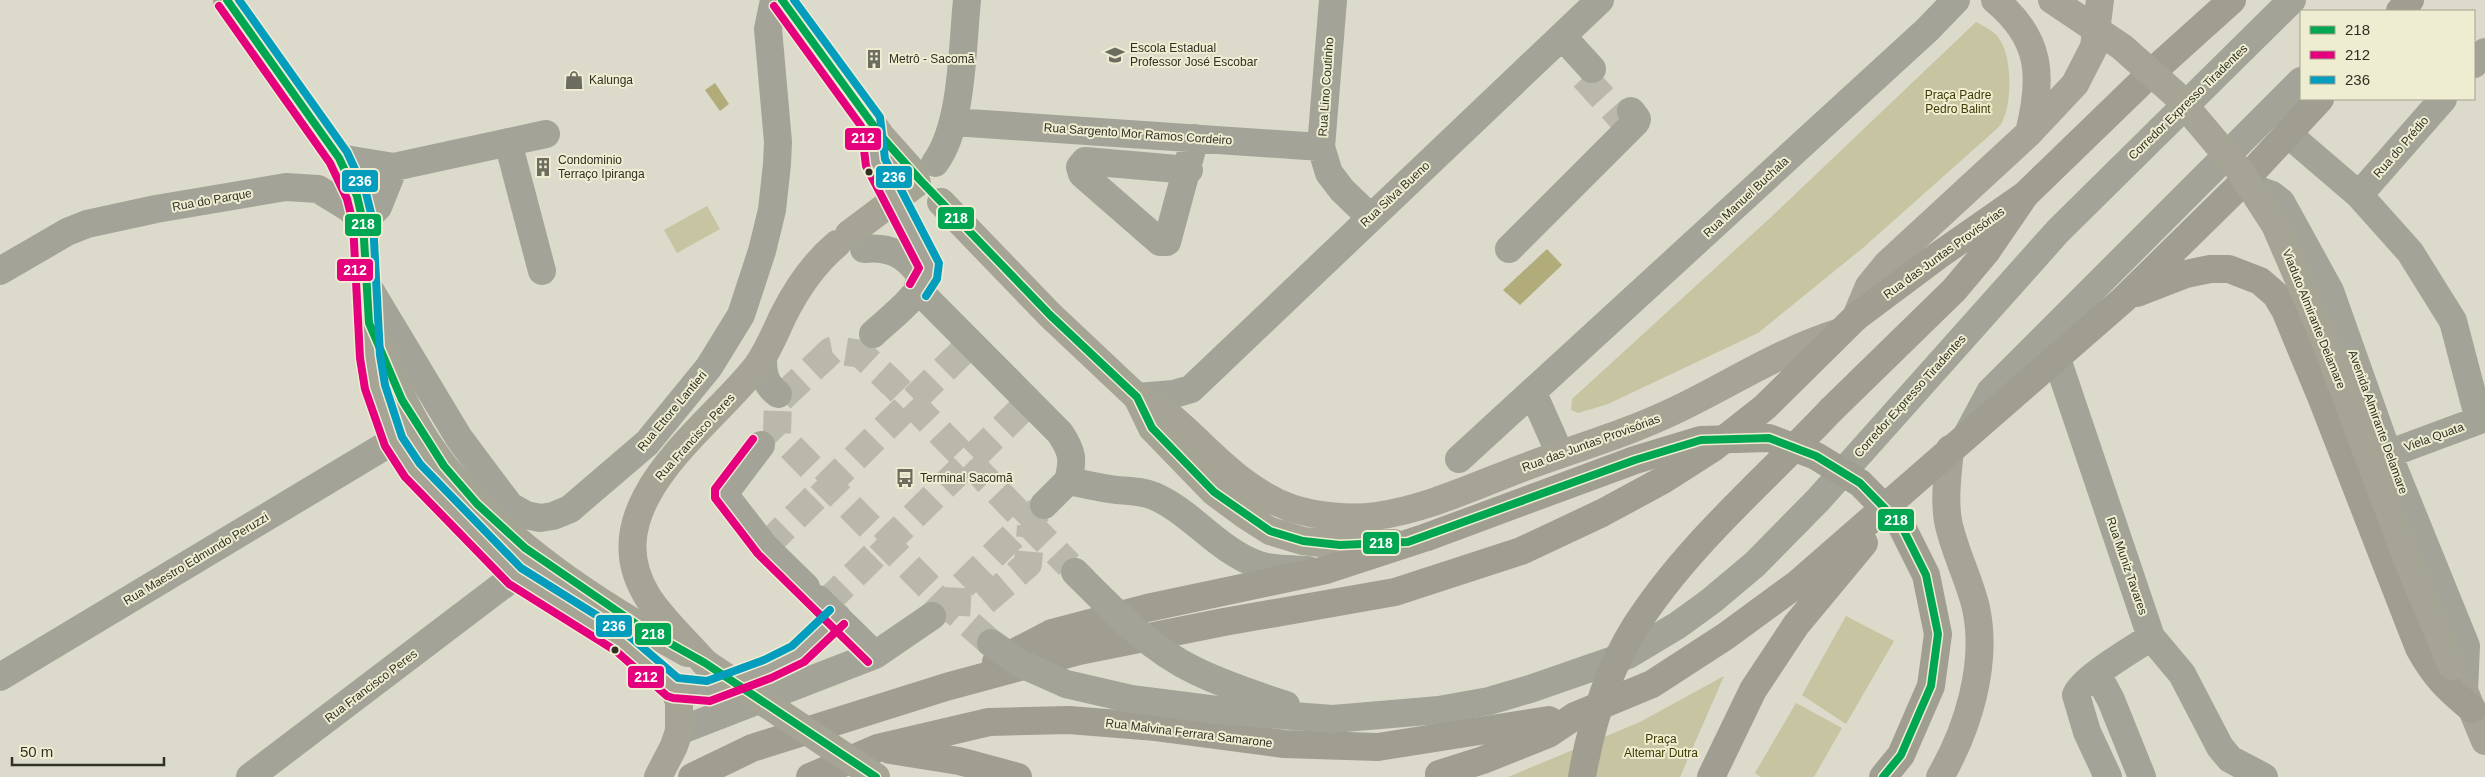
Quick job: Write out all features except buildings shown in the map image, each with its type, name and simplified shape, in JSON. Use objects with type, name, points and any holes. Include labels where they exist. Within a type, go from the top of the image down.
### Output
[{"type":"highway","name":"Rua das Juntas Provisórias","points":[[1848,325],[1939,255],[2025,195],[2150,73],[2232,0]]},
{"type":"highway","points":[[1441,776],[1548,734],[1575,716],[1652,684],[1726,636],[1797,584],[2056,356],[2124,299],[2241,184],[2319,100]]},
{"type":"highway","name":"Rua das Juntas Provisórias","points":[[1582,777],[1589,738],[1611,674],[1635,628],[1662,589],[1712,531],[1831,410],[1954,290],[1986,252],[2025,195]]},
{"type":"highway","points":[[2124,299],[2186,274],[2210,269],[2229,269],[2246,274],[2276,294],[2285,310],[2322,399],[2419,648],[2433,673],[2446,687],[2468,700]]},
{"type":"highway","points":[[692,777],[752,748],[946,688],[1079,651],[1224,622],[1395,592],[1521,551],[1602,514],[1663,480],[1713,448],[1765,407],[1848,325]]},
{"type":"highway","points":[[946,688],[1052,633],[1148,608],[1326,570],[1417,540],[1635,460],[1701,440],[1768,438],[1816,456],[1860,483],[1901,525],[1926,575],[1938,634],[1931,686],[1902,754],[1883,777]]},
{"type":"highway","points":[[1711,777],[1753,690],[1796,625],[1920,477]]},
{"type":"highway","name":"Rua Malvina Ferrara Samarone","points":[[810,777],[878,748],[989,722],[1068,720],[1156,728],[1284,744],[1378,747],[1504,729],[1575,716]]},
{"type":"highway","points":[[878,748],[959,760],[1018,777]]},
{"type":"main road","points":[[782,0],[871,122],[922,174]]},
{"type":"main road","points":[[1995,0],[2014,15],[2028,36],[2036,63],[2038,88],[2029,133]]},
{"type":"main road","name":"Viaduto Almirante Delamare","points":[[2052,0],[2122,47],[2175,94],[2240,171],[2275,225],[2322,333],[2405,554],[2468,700]]},
{"type":"main road","points":[[1848,325],[1869,286],[1887,264],[2029,133],[2074,84],[2084,70],[2094,47],[2100,0]]},
{"type":"main road","points":[[229,2],[339,158],[357,196],[363,222],[370,323],[370,356],[375,387],[393,441],[412,470],[515,576],[622,643],[674,688],[679,702],[679,731],[674,746],[658,777]]},
{"type":"main road","name":"Rua Francisco Peres","points":[[706,663],[646,595],[637,575],[633,555],[633,534],[640,509],[650,487],[666,467],[744,383],[763,359],[801,284],[843,248],[922,174]]},
{"type":"main road","points":[[941,202],[1050,315],[1137,397],[1152,428],[1214,492],[1270,531],[1303,541],[1340,545],[1417,540]]},
{"type":"main road","points":[[370,323],[402,400],[416,425],[444,466],[477,504],[526,548],[639,626],[706,663],[876,777]]},
{"type":"main road","name":"Rua das Juntas Provisórias","points":[[1137,397],[1164,411],[1230,473],[1262,496],[1293,508],[1353,518],[1376,516],[1428,503],[1652,421],[1773,358],[1848,325]]},
{"type":"main road","points":[[1940,777],[1954,750],[1972,704],[1979,633],[1976,610],[1967,575],[1948,522],[1946,484],[1959,441]]},
{"type":"main road","name":"Avenida Almirante Delamare","points":[[2468,700],[2485,741]]},
{"type":"street","name":"Rua Ettore Lantieri","points":[[367,285],[459,438],[510,506],[526,515],[540,518],[553,516],[570,508],[647,443],[709,367],[741,315],[762,251],[772,210],[778,164],[778,142],[768,29],[774,0]]},
{"type":"street","points":[[922,174],[940,156],[954,122],[967,0]]},
{"type":"street","name":"Rua Lino Coutinho","points":[[1333,0],[1321,147],[1329,173],[1342,190],[1370,217]]},
{"type":"street","name":"Rua Silva Bueno","points":[[1192,389],[1370,217],[1600,0]]},
{"type":"street","name":"Rua Manuel Buchala","points":[[1459,459],[1920,37],[1956,0]]},
{"type":"street","name":"Corredor Expresso Tiradentes","points":[[1072,569],[1150,643],[1194,671],[1243,691],[1333,719],[1414,713],[1489,701],[1628,655],[1698,611],[1755,564],[1818,500],[2058,231],[2292,0]]},
{"type":"street","points":[[1557,40],[1588,73]]},
{"type":"street","points":[[2475,63],[2485,52]]},
{"type":"street","points":[[1959,441],[1990,392],[2300,82]]},
{"type":"street","name":"Rua do Prédio","points":[[2359,195],[2442,100]]},
{"type":"street","points":[[1509,249],[1628,120]]},
{"type":"street","points":[[871,122],[875,162],[896,199],[929,266],[928,275],[918,290],[873,334]]},
{"type":"street","name":"Rua Sargento Mor Ramos Cordeiro","points":[[954,122],[1321,147]]},
{"type":"street","points":[[339,158],[394,167],[546,134]]},
{"type":"street","points":[[2288,134],[2359,195],[2410,252],[2453,321],[2482,419]]},
{"type":"street","points":[[1189,170],[1195,138]]},
{"type":"street","points":[[508,142],[542,271]]},
{"type":"street","points":[[363,222],[378,207],[394,167]]},
{"type":"street","name":"Avenida Almirante Delamare","points":[[2241,184],[2272,195],[2281,202],[2289,213],[2330,292],[2388,454],[2466,646],[2468,700]]},
{"type":"street","name":"Rua do Parque","points":[[0,271],[67,232],[87,224],[156,209],[286,187],[318,189],[348,208],[363,222]]},
{"type":"street","points":[[843,248],[877,248],[898,253],[912,264],[921,276],[918,290]]},
{"type":"street","points":[[918,290],[1060,433],[1069,447],[1072,464],[1068,481],[1044,505]]},
{"type":"street","name":"Rua Muniz Tavares","points":[[2056,356],[2151,637],[2182,674],[2220,747],[2230,758],[2264,777]]},
{"type":"street","points":[[763,359],[763,374],[766,383],[778,394]]},
{"type":"street","points":[[1137,397],[1165,395],[1192,389],[1190,422],[1192,438]]},
{"type":"street","points":[[1533,393],[1560,454]]},
{"type":"street","name":"Viela Quata","points":[[2388,454],[2482,419]]},
{"type":"street","name":"Rua Maestro Edmundo Peruzzi","points":[[0,678],[393,441]]},
{"type":"street","points":[[761,445],[724,494],[765,547],[875,655]]},
{"type":"street","points":[[1068,481],[1116,490],[1139,491],[1154,496],[1178,509],[1223,546],[1260,565],[1281,569],[1326,570]]},
{"type":"street","name":"Rua Francisco Peres","points":[[250,777],[515,576]]},
{"type":"street","points":[[674,688],[708,690],[768,669],[798,654],[820,601]]},
{"type":"street","points":[[679,731],[875,655],[932,616]]},
{"type":"street","points":[[2108,777],[2086,732],[2076,695],[2078,689],[2097,674],[2151,637]]},
{"type":"street","points":[[991,643],[1021,664],[1066,684],[1131,699],[1225,711],[1333,719]]},
{"type":"street","points":[[2097,674],[2111,700],[2142,777]]},
{"type":"green space","name":"Praça Padre Pedro Balint","points":[[1976,22],[1998,37],[2007,57],[2009,68],[2008,102],[2003,120],[1998,128],[1864,247],[1758,333],[1608,404],[1578,413],[1571,410],[1572,399],[1769,219]]},
{"type":"green space","points":[[707,206],[720,229],[677,253],[664,230]]},
{"type":"green space","points":[[1846,616],[1894,641],[1846,724],[1802,695]]},
{"type":"green space","name":"Praça Altemar Dutra","points":[[1724,676],[1680,777],[1508,777],[1640,722]]},
{"type":"green space","points":[[1796,703],[1842,728],[1814,777],[1761,777],[1755,773]]},
{"type":"shaded area","points":[[715,83],[729,104],[720,111],[705,90]]},
{"type":"shaded area","points":[[1547,249],[1562,265],[1520,305],[1503,290]]},
{"type":"tunnel","points":[[1584,77],[1623,120]]},
{"type":"tunnel","points":[[765,547],[971,343]]},
{"type":"tunnel","points":[[991,643],[943,601],[777,433],[778,401],[831,351],[861,354],[894,385],[1069,565]]},
{"type":"tunnel","points":[[824,605],[1029,402]]},
{"type":"tunnel","points":[[933,615],[1039,510]]},
{"type":"tunnel","points":[[943,601],[983,603],[1028,564],[1031,526]]},
{"type":"transit line","name":"218","points":[[227,0],[339,158],[357,196],[363,222],[369,323],[402,400],[444,466],[477,504],[525,548],[639,626],[705,663],[876,777]]},
{"type":"transit line","name":"236","points":[[239,0],[347,152],[366,193],[373,221],[380,355],[385,385],[402,437],[420,464],[521,568],[628,635],[678,678],[707,681],[764,660],[792,646],[830,610]]},
{"type":"transit line","name":"218","points":[[782,0],[881,136],[920,180],[1050,315],[1137,397],[1152,428],[1214,492],[1270,531],[1303,541],[1340,545],[1408,542],[1635,460],[1701,440],[1769,438],[1816,456],[1860,483],[1901,525],[1926,575],[1938,634],[1931,686],[1901,755],[1883,777]]},
{"type":"transit line","name":"236","points":[[794,0],[880,117],[885,159],[939,263],[937,279],[926,296]]},
{"type":"transit line","name":"212","points":[[219,6],[330,163],[347,199],[353,223],[360,358],[365,389],[385,446],[405,477],[509,584],[616,651],[667,696],[673,698],[710,701],[771,678],[804,662],[844,624]]},
{"type":"transit line","name":"212","points":[[774,6],[861,126],[866,166],[919,268],[910,284]]},
{"type":"transit line","name":"212","points":[[753,439],[715,489],[715,498],[758,554],[868,662]]},
{"type":"place","name":"Escola Estadual Professor José Escobar","points":[[1115,55]]},
{"type":"place","name":"Metrô - Sacomã","points":[[874,59]]},
{"type":"place","name":"Kalunga","points":[[574,80]]},
{"type":"place","name":"Condominio Terraço Ipiranga","points":[[543,167]]},
{"type":"place","name":"Terminal Sacomã","points":[[905,478]]}]
